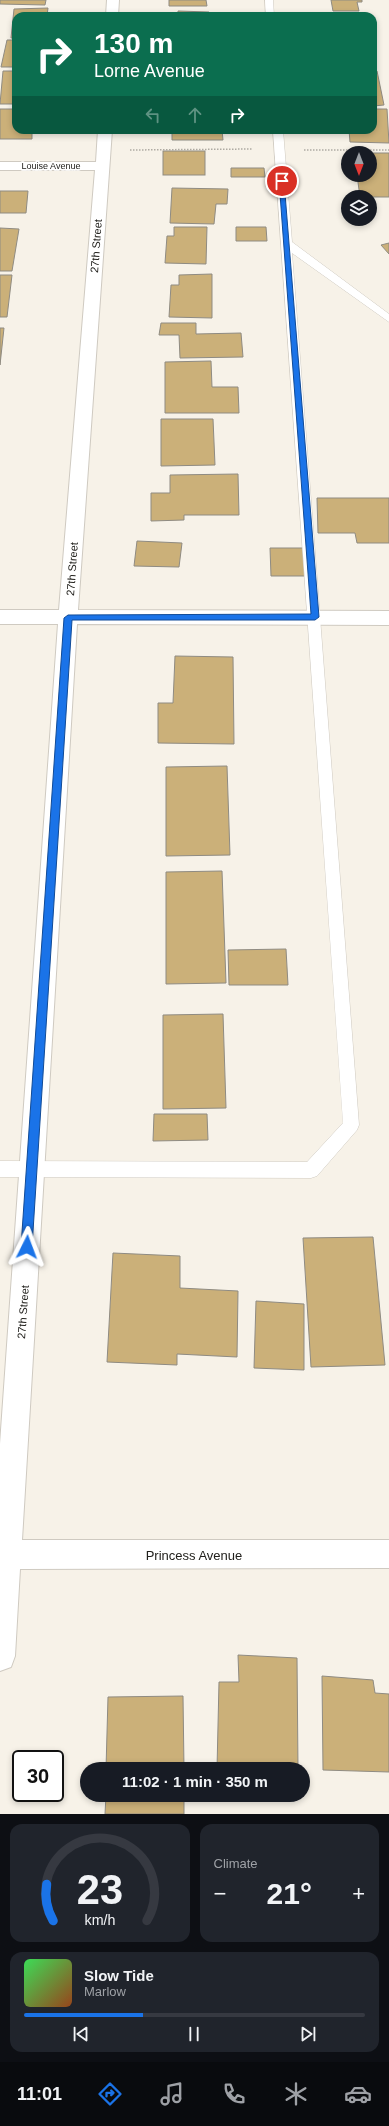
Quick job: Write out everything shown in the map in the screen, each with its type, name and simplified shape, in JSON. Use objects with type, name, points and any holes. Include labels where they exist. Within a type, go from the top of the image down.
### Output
[{"type":"street","points":[[112,12],[113,0]]},
{"type":"street","name":"27th Street","points":[[0,1656],[4,1555],[68,618],[105,134]]},
{"type":"street","name":"Louise Avenue","points":[[0,166],[103,158]]},
{"type":"street","points":[[0,617],[389,618]]},
{"type":"street","name":"Princess Avenue","points":[[4,1555],[389,1554]]},
{"type":"lane","points":[[269,0],[270,12]]},
{"type":"lane","points":[[0,1169],[311,1170],[351,1125],[315,617],[278,134]]},
{"type":"lane","points":[[286,243],[389,319]]},
{"type":"path","points":[[103,158],[279,150],[389,150]]},
{"type":"building","points":[[0,0],[46,0],[45,5],[0,4]]},
{"type":"building","points":[[169,0],[206,0],[207,6],[169,6]]},
{"type":"building","points":[[331,0],[362,0],[362,2],[357,2],[359,11],[333,11]]},
{"type":"building","points":[[48,8],[48,12],[14,12],[14,9]]},
{"type":"building","points":[[178,11],[209,12],[178,12]]},
{"type":"building","points":[[7,40],[12,40],[12,67],[1,67]]},
{"type":"building","points":[[3,71],[12,71],[12,104],[0,104]]},
{"type":"building","points":[[377,71],[384,105],[377,106]]},
{"type":"building","points":[[0,109],[12,109],[12,134],[32,134],[32,139],[0,139]]},
{"type":"building","points":[[377,109],[387,109],[389,143],[350,142],[349,134],[377,134]]},
{"type":"building","points":[[172,134],[222,134],[223,140],[172,140]]},
{"type":"building","points":[[163,151],[205,151],[205,175],[163,175]]},
{"type":"building","points":[[377,153],[389,153],[389,197],[377,197],[377,190],[359,190],[358,182],[377,182]]},
{"type":"building","points":[[231,168],[264,168],[265,177],[231,177]]},
{"type":"building","points":[[172,188],[228,189],[227,204],[216,204],[214,224],[170,223]]},
{"type":"building","points":[[0,191],[28,191],[26,213],[0,213]]},
{"type":"building","points":[[174,227],[207,227],[206,264],[165,263],[167,236],[174,236]]},
{"type":"building","points":[[236,227],[266,227],[267,241],[236,241]]},
{"type":"building","points":[[0,228],[19,229],[12,271],[0,271]]},
{"type":"building","points":[[389,243],[389,254],[381,245]]},
{"type":"building","points":[[212,274],[212,318],[169,317],[171,285],[179,285],[179,275]]},
{"type":"building","points":[[0,275],[12,275],[7,317],[0,317]]},
{"type":"building","points":[[161,323],[196,323],[196,334],[241,333],[243,357],[180,358],[179,335],[159,335]]},
{"type":"building","points":[[0,328],[4,328],[0,365]]},
{"type":"building","points":[[211,361],[212,387],[238,387],[239,413],[165,413],[165,362]]},
{"type":"building","points":[[161,419],[213,419],[215,465],[161,466]]},
{"type":"building","points":[[238,474],[239,515],[184,515],[184,520],[151,521],[151,493],[170,493],[170,475]]},
{"type":"building","points":[[317,498],[389,498],[389,543],[357,543],[355,533],[318,533]]},
{"type":"building","points":[[137,541],[182,543],[179,567],[134,566]]},
{"type":"building","points":[[270,548],[303,548],[305,576],[271,576]]},
{"type":"building","points":[[175,656],[233,657],[234,744],[158,743],[158,703],[173,703]]},
{"type":"building","points":[[227,766],[230,855],[166,856],[166,767]]},
{"type":"building","points":[[222,871],[226,983],[166,984],[166,872]]},
{"type":"building","points":[[286,949],[288,985],[229,985],[228,950]]},
{"type":"building","points":[[223,1014],[226,1108],[163,1109],[163,1015]]},
{"type":"building","points":[[154,1114],[207,1114],[208,1140],[153,1141]]},
{"type":"building","points":[[373,1237],[385,1365],[311,1367],[303,1238]]},
{"type":"building","points":[[113,1253],[180,1256],[180,1288],[238,1291],[237,1357],[177,1354],[177,1365],[107,1362]]},
{"type":"building","points":[[256,1301],[304,1304],[304,1370],[254,1368]]},
{"type":"building","points":[[238,1655],[297,1658],[298,1762],[217,1762],[219,1682],[239,1682]]},
{"type":"building","points":[[322,1676],[373,1680],[375,1693],[389,1694],[389,1772],[323,1770]]},
{"type":"building","points":[[183,1696],[184,1762],[106,1762],[108,1697]]},
{"type":"building","points":[[106,1802],[184,1802],[184,1814],[105,1814]]},
{"type":"route","points":[[27,1247],[68,618],[315,617],[282,181]]}]
